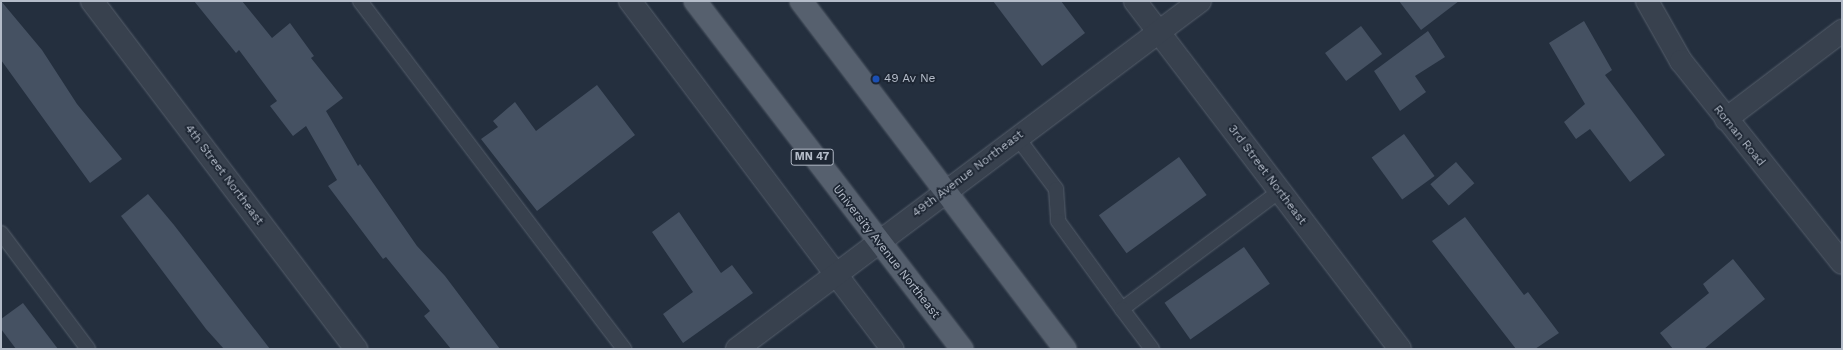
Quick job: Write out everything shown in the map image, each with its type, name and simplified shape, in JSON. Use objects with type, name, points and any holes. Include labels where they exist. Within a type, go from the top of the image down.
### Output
[{"type":"main road","name":"University Avenue Northeast","points":[[695,1],[877,242],[962,349]]},
{"type":"main road","points":[[800,1],[1065,349]]},
{"type":"street","name":"4th Street Northeast","points":[[92,1],[356,349]]},
{"type":"street","points":[[630,1],[892,349]]},
{"type":"street","name":"3rd Street Northeast","points":[[1135,1],[1395,347]]},
{"type":"street","name":"49th Avenue Northeast","points":[[737,349],[877,242],[1200,1]]},
{"type":"street","name":"Roman Road","points":[[1647,1],[1681,61],[1842,263]]},
{"type":"street","points":[[1726,119],[1842,31]]},
{"type":"lane","points":[[360,1],[624,349]]},
{"type":"lane","points":[[1017,137],[1056,189],[1058,221],[1152,349]]},
{"type":"lane","points":[[1122,309],[1280,192]]},
{"type":"lane","points":[[1,234],[88,349]]},
{"type":"building","points":[[1,1],[42,50],[77,104],[122,159],[90,183],[1,60]]},
{"type":"building","points":[[194,1],[242,1],[272,38],[290,23],[314,56],[311,58],[343,98],[326,111],[358,166],[360,164],[417,246],[445,276],[500,349],[451,349],[424,316],[430,311],[386,257],[383,259],[328,186],[337,180],[306,126],[293,136],[270,106],[277,101],[239,50],[236,53]]},
{"type":"building","points":[[993,1],[1061,1],[1085,33],[1042,66]]},
{"type":"building","points":[[1399,1],[1459,1],[1421,30]]},
{"type":"building","points":[[1584,21],[1612,70],[1605,75],[1665,155],[1630,182],[1590,129],[1576,139],[1564,122],[1585,104],[1549,43]]},
{"type":"building","points":[[1361,26],[1382,54],[1346,81],[1325,53]]},
{"type":"building","points":[[1428,31],[1445,57],[1415,76],[1426,92],[1400,111],[1374,71]]},
{"type":"building","points":[[597,85],[635,135],[537,211],[481,139],[498,127],[493,121],[515,102],[536,131]]},
{"type":"building","points":[[1404,134],[1435,176],[1402,200],[1372,158]]},
{"type":"building","points":[[1179,157],[1207,195],[1127,253],[1099,215]]},
{"type":"building","points":[[1456,162],[1474,183],[1449,205],[1430,184]]},
{"type":"building","points":[[148,194],[174,225],[270,349],[224,349],[206,329],[121,216]]},
{"type":"building","points":[[679,212],[721,273],[732,265],[753,293],[683,343],[663,314],[693,292],[652,232]]},
{"type":"building","points":[[1465,217],[1524,295],[1528,292],[1559,333],[1535,349],[1516,349],[1432,241]]},
{"type":"building","points":[[1244,247],[1270,284],[1190,339],[1165,303]]},
{"type":"building","points":[[1733,259],[1765,299],[1704,349],[1673,349],[1660,333],[1709,293],[1703,284]]},
{"type":"building","points":[[23,303],[58,349],[16,349],[1,329],[1,319]]},
{"type":"place","name":"49 Av Ne","points":[[876,79]]}]
